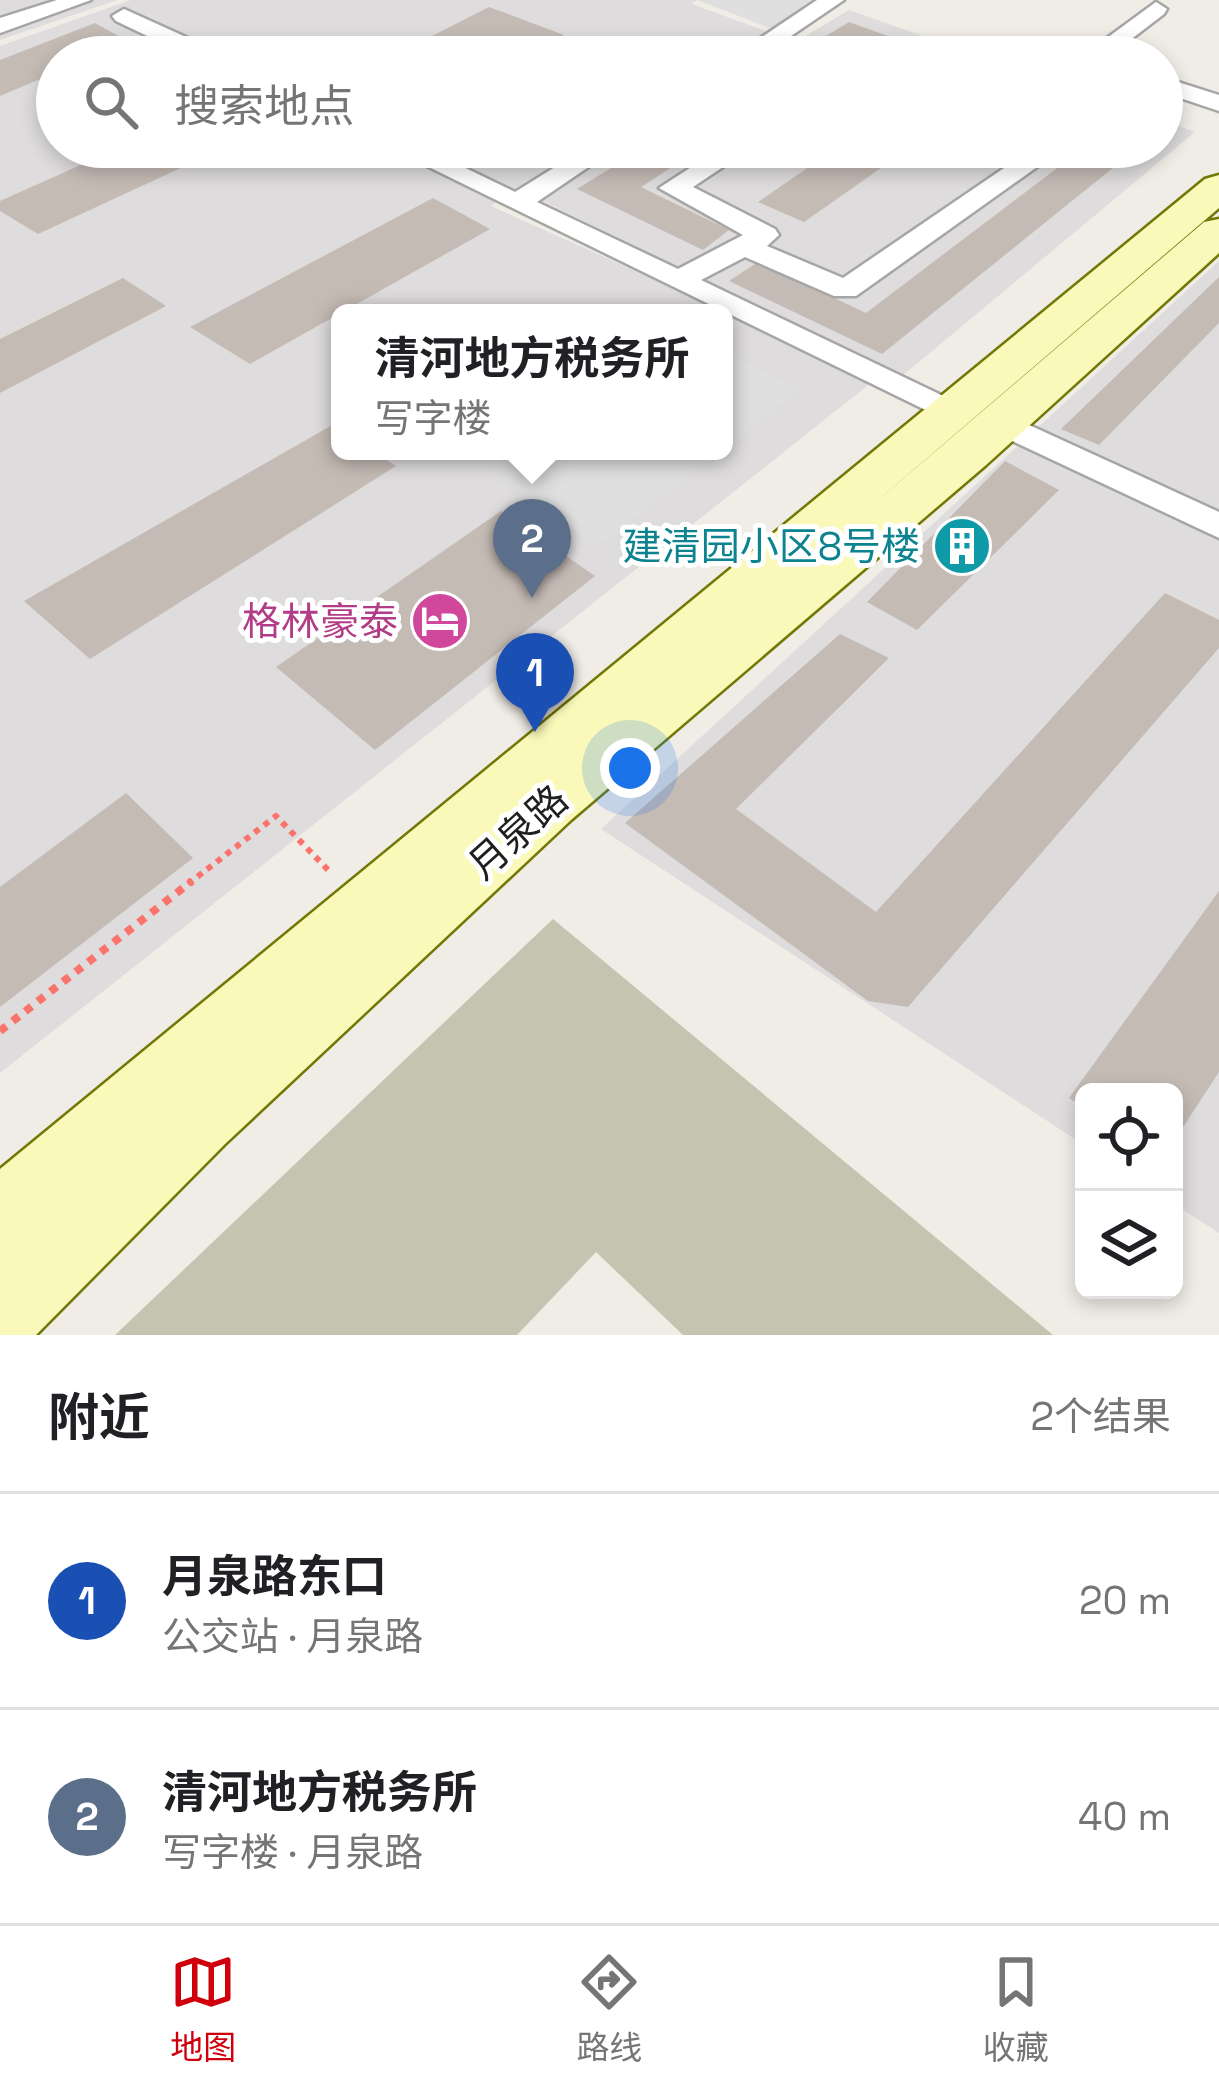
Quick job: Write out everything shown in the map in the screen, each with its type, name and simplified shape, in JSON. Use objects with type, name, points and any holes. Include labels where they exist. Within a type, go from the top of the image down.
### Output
[{"type":"main road","name":"月泉路","points":[[0,1314],[199,1119],[976,418],[1219,187]]},
{"type":"main road","name":"月泉路","points":[[0,1220],[364,907],[976,418],[1219,231]]},
{"type":"street","points":[[0,26],[80,0]]},
{"type":"street","points":[[777,36],[833,0]]},
{"type":"street","points":[[1121,36],[1156,9]]},
{"type":"street","points":[[124,16],[166,36]]},
{"type":"street","points":[[1183,92],[1219,103]]},
{"type":"street","points":[[446,168],[976,418],[1219,526]]},
{"type":"street","points":[[518,202],[571,168]]},
{"type":"street","points":[[681,279],[766,235],[673,188],[706,168]]},
{"type":"street","points":[[748,248],[845,290],[1022,168]]},
{"type":"path","points":[[0,1031],[276,816],[364,907]]},
{"type":"shaded area","points":[[0,0],[117,0],[0,40]]},
{"type":"shaded area","points":[[131,0],[697,0],[692,4],[768,32],[761,36],[36,36],[36,168],[550,168],[491,206],[709,304],[331,304],[331,460],[733,460],[733,315],[876,379],[0,1073],[0,46]]},
{"type":"shaded area","points":[[697,0],[825,0],[775,30]]},
{"type":"shaded area","points":[[849,10],[923,36],[806,36]]},
{"type":"shaded area","points":[[584,168],[1152,168],[902,376],[535,197]]},
{"type":"shaded area","points":[[1219,261],[1219,1233],[1183,1210],[1183,1083],[1075,1083],[1075,1139],[601,829]]},
{"type":"shaded area","points":[[733,356],[800,389],[733,441]]},
{"type":"shaded area","points":[[530,460],[708,460],[598,545],[501,480]]},
{"type":"shaded area","points":[[553,919],[1053,1335],[683,1335],[596,1252],[517,1335],[115,1335]]},
{"type":"building","points":[[489,7],[564,35],[562,36],[432,36]]},
{"type":"building","points":[[849,22],[888,36],[826,36]]},
{"type":"building","points":[[95,23],[118,36],[62,36]]},
{"type":"building","points":[[36,46],[36,81],[0,96],[0,60]]},
{"type":"building","points":[[74,168],[181,168],[38,234],[0,211],[0,201]]},
{"type":"building","points":[[611,168],[670,168],[641,187],[729,230],[703,250],[577,189]]},
{"type":"building","points":[[807,168],[881,168],[804,222],[758,202]]},
{"type":"building","points":[[1057,168],[1113,168],[882,354],[729,281],[758,262],[866,313]]},
{"type":"building","points":[[433,198],[490,229],[357,304],[331,304],[331,318],[250,364],[190,327]]},
{"type":"building","points":[[1219,277],[1219,323],[1099,445],[1061,429]]},
{"type":"building","points":[[123,278],[166,306],[0,393],[0,339]]},
{"type":"building","points":[[331,426],[331,460],[387,460],[396,466],[90,659],[24,601]]},
{"type":"building","name":"建清园小区8号楼","points":[[1005,461],[1059,490],[917,630],[867,602]]},
{"type":"building","name":"格林豪泰","points":[[501,511],[595,576],[375,750],[276,667]]},
{"type":"building","points":[[1165,593],[1219,620],[1219,648],[908,1007],[868,1001],[625,823],[840,634],[889,658],[736,809],[876,912]]},
{"type":"building","points":[[126,793],[193,858],[0,1007],[0,887]]},
{"type":"building","points":[[1219,891],[1219,1072],[1183,1127],[1183,1083],[1080,1083]]},
{"type":"place","name":"建清园小区8号楼","points":[[962,546]]},
{"type":"place","name":"清河地方税务所","points":[[532,598]]},
{"type":"place","name":"格林豪泰","points":[[440,621]]},
{"type":"place","name":"月泉路东口","points":[[535,732]]}]
